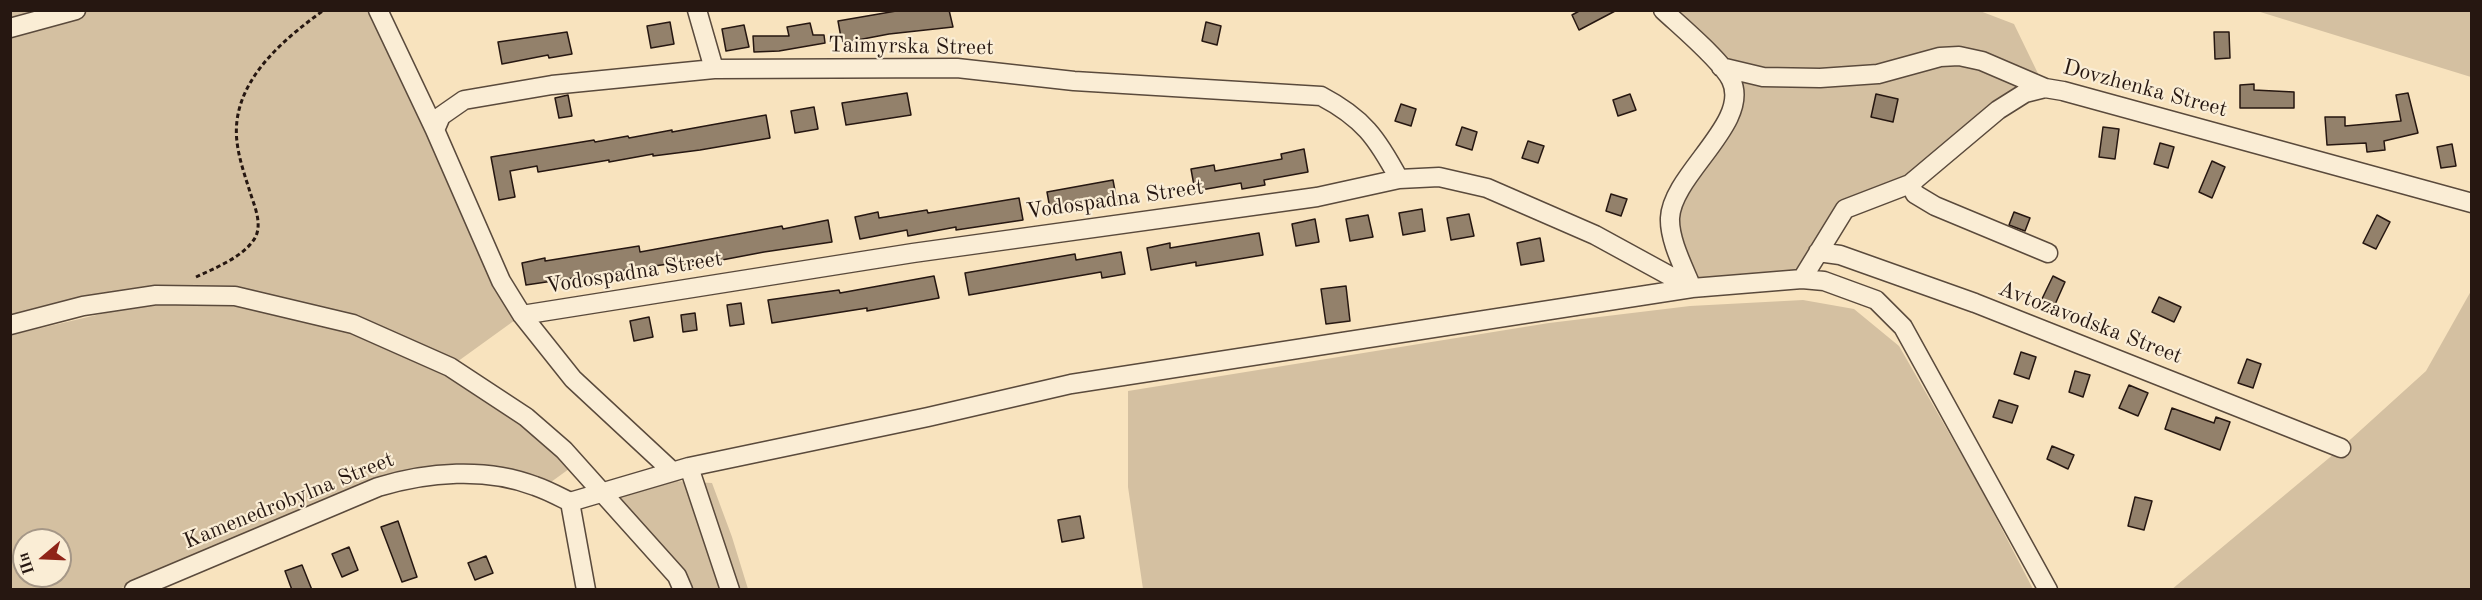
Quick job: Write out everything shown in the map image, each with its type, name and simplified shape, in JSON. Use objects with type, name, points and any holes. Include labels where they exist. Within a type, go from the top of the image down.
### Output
[{"type":"street","points":[[10,28],[76,10]]},
{"type":"street","points":[[378,10],[435,130],[501,281],[522,315],[573,379],[681,469],[730,590]]},
{"type":"street","points":[[697,10],[714,69]]},
{"type":"street","points":[[1663,10],[1721,67],[1731,80],[1735,94],[1733,108],[1720,131],[1675,195],[1670,219],[1674,240],[1692,288]]},
{"type":"street","points":[[1721,67],[1763,77],[1820,78],[1878,74],[1940,57],[1959,56],[1982,61],[2011,76],[2045,88]]},
{"type":"street","name":"Taimyrska Street","points":[[435,130],[441,116],[464,100],[552,85],[714,69],[957,68],[1074,81],[1321,96],[1346,109],[1373,135],[1399,179]]},
{"type":"street","name":"Dovzhenka Street","points":[[1802,279],[1845,209],[1910,184],[1998,110],[2025,93],[2045,88],[2472,203]]},
{"type":"street","name":"Vodospadna Street","points":[[522,315],[913,253],[1317,197],[1399,179],[1439,177],[1487,188],[1595,235],[1692,288]]},
{"type":"street","points":[[1910,184],[1916,194],[1935,206],[2048,253]]},
{"type":"street","name":"Avtozavodska Street","points":[[1818,252],[1840,255],[1975,303],[2341,448]]},
{"type":"street","points":[[585,590],[570,502],[681,469],[1071,384],[1692,288],[1802,279],[1824,281],[1876,300],[1903,327],[2048,590]]},
{"type":"street","points":[[10,325],[83,306],[156,295],[235,296],[353,324],[450,367],[526,417],[564,450],[677,576],[683,590]]},
{"type":"street","name":"Kamenedrobylna Street","points":[[134,590],[369,491],[408,478],[445,475],[501,476],[535,485],[570,502]]},
{"type":"path","points":[[187,281],[243,252],[256,237],[259,226],[256,210],[237,143],[237,125],[241,104],[261,66],[282,44],[324,10]]},
{"type":"shaded area","points":[[10,11],[378,11],[522,315],[450,367],[353,324],[235,296],[156,295],[11,325]]},
{"type":"shaded area","points":[[1663,11],[1980,11],[2014,24],[2045,88],[2025,93],[1910,184],[1845,209],[1802,279],[1692,288],[1669,219],[1735,94]]},
{"type":"shaded area","points":[[2257,11],[2471,11],[2471,77]]},
{"type":"shaded area","points":[[2471,291],[2471,589],[2171,590],[2341,448],[2426,371]]},
{"type":"shaded area","points":[[1803,300],[1854,309],[1899,346],[1979,485],[2033,589],[1143,589],[1128,487],[1128,391],[1549,323],[1690,306]]},
{"type":"shaded area","points":[[233,302],[351,333],[449,378],[522,420],[559,453],[569,469],[551,482],[444,471],[179,563],[119,589],[11,590],[11,335],[118,310],[151,305]]},
{"type":"shaded area","points":[[675,481],[712,483],[748,589],[692,589],[618,498],[621,491]]},
{"type":"building","points":[[902,10],[949,10],[953,27],[889,34],[842,43],[838,21]]},
{"type":"building","points":[[1581,10],[1617,10],[1579,30],[1572,15]]},
{"type":"building","points":[[670,22],[674,44],[651,48],[647,26]]},
{"type":"building","points":[[1206,22],[1221,26],[1217,45],[1202,41]]},
{"type":"building","points":[[810,23],[813,35],[824,35],[825,43],[779,51],[754,52],[753,36],[789,36],[787,27]]},
{"type":"building","points":[[744,25],[749,47],[726,51],[722,29]]},
{"type":"building","points":[[567,32],[572,54],[549,58],[548,55],[502,64],[498,42]]},
{"type":"building","points":[[2214,32],[2229,32],[2230,58],[2215,59]]},
{"type":"building","points":[[2254,84],[2254,90],[2294,92],[2294,108],[2240,108],[2240,85]]},
{"type":"building","points":[[907,93],[911,115],[846,125],[842,103]]},
{"type":"building","points":[[2408,93],[2418,133],[2384,141],[2385,150],[2367,152],[2366,143],[2327,145],[2325,117],[2345,117],[2345,126],[2401,121],[2396,95]]},
{"type":"building","points":[[1630,94],[1636,110],[1618,116],[1613,100]]},
{"type":"building","points":[[1876,94],[1898,99],[1893,122],[1871,117]]},
{"type":"building","points":[[568,95],[572,116],[559,118],[555,98]]},
{"type":"building","points":[[1401,104],[1416,109],[1411,126],[1395,121]]},
{"type":"building","points":[[814,107],[818,129],[795,133],[791,111]]},
{"type":"building","points":[[766,115],[770,138],[538,172],[537,166],[510,171],[515,197],[499,200],[491,157],[594,140],[595,142],[672,130],[672,132]]},
{"type":"building","points":[[1462,127],[1477,132],[1472,150],[1456,145]]},
{"type":"building","points":[[2103,127],[2119,129],[2115,159],[2099,157]]},
{"type":"building","points":[[1528,141],[1544,146],[1538,163],[1522,158]]},
{"type":"building","points":[[2160,143],[2174,147],[2168,168],[2154,164]]},
{"type":"building","points":[[2452,144],[2456,166],[2441,168],[2437,147]]},
{"type":"building","points":[[1304,149],[1308,172],[1264,180],[1265,185],[1242,189],[1241,183],[1195,191],[1191,169],[1214,165],[1215,171],[1282,159],[1281,154]]},
{"type":"building","points":[[2212,161],[2225,167],[2212,198],[2199,192]]},
{"type":"building","points":[[1113,180],[1117,202],[1051,214],[1047,192]]},
{"type":"building","points":[[1611,194],[1627,199],[1621,216],[1606,211]]},
{"type":"building","points":[[1019,198],[1023,220],[956,230],[956,227],[908,236],[907,230],[860,239],[855,217],[878,212],[879,218],[927,210],[928,213]]},
{"type":"building","points":[[1422,209],[1425,231],[1403,235],[1399,213]]},
{"type":"building","points":[[2014,212],[2030,218],[2025,231],[2009,225]]},
{"type":"building","points":[[1469,214],[1474,236],[1451,240],[1447,218]]},
{"type":"building","points":[[1368,215],[1373,237],[1350,241],[1346,219]]},
{"type":"building","points":[[2377,215],[2390,222],[2376,249],[2363,243]]},
{"type":"building","points":[[1315,219],[1319,242],[1296,246],[1292,224]]},
{"type":"building","points":[[828,220],[832,242],[669,270],[668,264],[526,285],[522,263],[639,246],[640,252],[782,226],[783,229]]},
{"type":"building","points":[[1259,233],[1263,255],[1196,266],[1196,262],[1151,270],[1147,248],[1170,243],[1170,248]]},
{"type":"building","points":[[1540,238],[1544,261],[1521,265],[1517,243]]},
{"type":"building","points":[[1121,252],[1125,274],[1102,278],[1101,272],[969,295],[965,273],[1075,254],[1076,260]]},
{"type":"building","points":[[934,276],[939,298],[867,311],[867,308],[772,323],[768,300],[839,290],[840,293]]},
{"type":"building","points":[[2053,276],[2065,282],[2053,309],[2040,303]]},
{"type":"building","points":[[1346,286],[1350,321],[1326,324],[1321,289]]},
{"type":"building","points":[[2159,297],[2181,307],[2174,322],[2152,312]]},
{"type":"building","points":[[741,303],[744,324],[730,326],[727,305]]},
{"type":"building","points":[[695,313],[697,330],[683,332],[681,315]]},
{"type":"building","points":[[649,317],[653,337],[634,341],[630,321]]},
{"type":"building","points":[[2021,352],[2036,357],[2029,379],[2014,374]]},
{"type":"building","points":[[2247,359],[2261,364],[2253,388],[2238,383]]},
{"type":"building","points":[[2075,371],[2090,375],[2083,397],[2069,392]]},
{"type":"building","points":[[2129,385],[2148,393],[2138,416],[2119,408]]},
{"type":"building","points":[[1999,400],[2018,406],[2012,423],[1993,417]]},
{"type":"building","points":[[2172,408],[2214,423],[2216,417],[2230,422],[2220,450],[2165,429]]},
{"type":"building","points":[[2052,446],[2074,455],[2068,469],[2047,459]]},
{"type":"building","points":[[2135,497],[2152,501],[2144,530],[2128,526]]},
{"type":"building","points":[[1080,516],[1084,538],[1062,542],[1058,520]]},
{"type":"building","points":[[398,521],[417,577],[402,582],[381,527]]},
{"type":"building","points":[[349,547],[358,570],[342,577],[332,554]]},
{"type":"building","points":[[486,556],[493,573],[475,580],[468,563]]},
{"type":"building","points":[[302,565],[312,590],[292,590],[285,571]]}]
